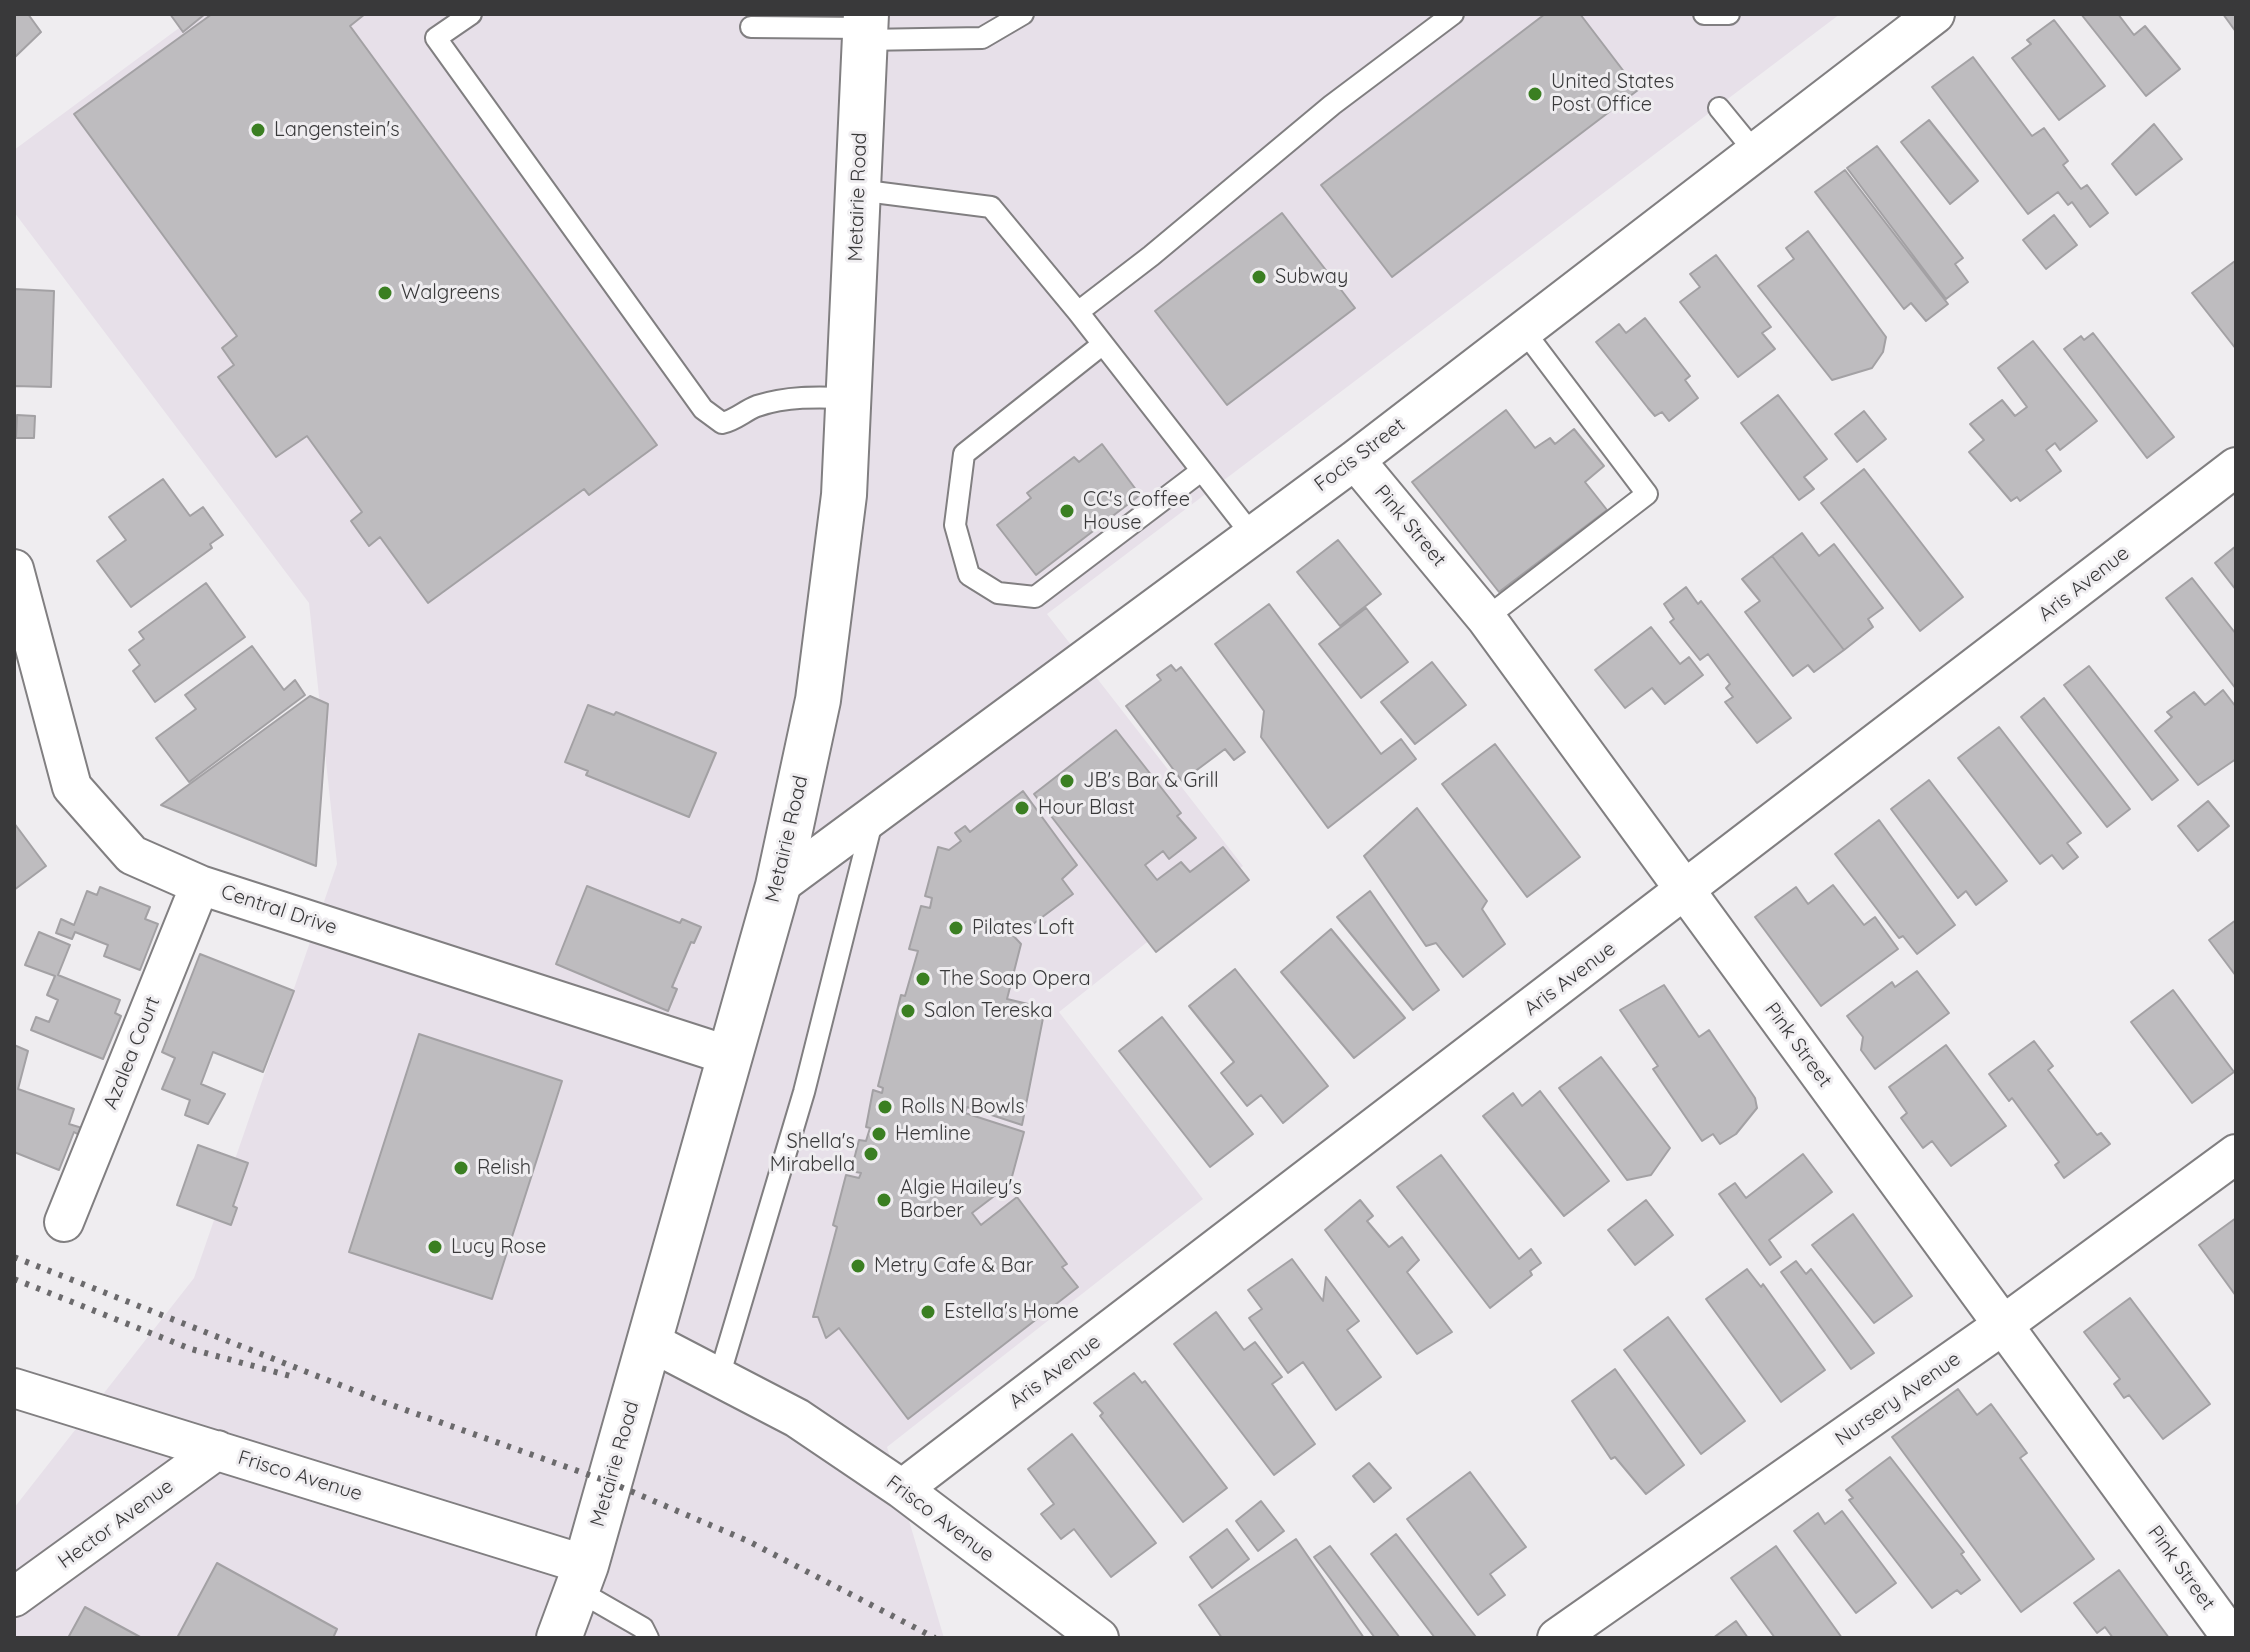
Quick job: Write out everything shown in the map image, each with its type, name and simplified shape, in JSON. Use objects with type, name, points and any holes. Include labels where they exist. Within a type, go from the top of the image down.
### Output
[{"type":"main road","name":"Metairie Road","points":[[559,1638],[582,1578],[778,886],[818,700],[844,495],[865,27]]},
{"type":"street","name":"Focis Street","points":[[778,886],[1355,460],[1935,14]]},
{"type":"street","name":"Pink Street","points":[[1355,460],[1486,618],[2232,1638]]},
{"type":"street","name":"Aris Avenue","points":[[902,1489],[2236,467]]},
{"type":"street","name":"Central Drive","points":[[14,569],[72,787],[132,855],[200,885],[730,1056]]},
{"type":"street","name":"Azalea Court","points":[[64,1222],[200,885]]},
{"type":"street","name":"Nursery Avenue","points":[[1557,1638],[2003,1325],[2236,1154]]},
{"type":"street","name":"Frisco Avenue","points":[[649,1341],[797,1418],[902,1489],[1099,1638]]},
{"type":"street","name":"Frisco Avenue","points":[[14,1388],[217,1450],[582,1578]]},
{"type":"street","name":"Hector Avenue","points":[[14,1597],[217,1450]]},
{"type":"lane","points":[[471,14],[436,38],[703,409],[722,423],[737,420],[754,407],[798,396],[848,398]]},
{"type":"lane","points":[[751,27],[865,27],[982,38],[1023,14]]},
{"type":"lane","points":[[1078,312],[1151,256],[1332,105],[1453,14]]},
{"type":"lane","points":[[1704,14],[1729,14]]},
{"type":"lane","points":[[1719,108],[1755,152]]},
{"type":"lane","points":[[858,190],[991,207],[1078,312],[1252,535]]},
{"type":"lane","points":[[1486,618],[1647,494],[1524,331]]},
{"type":"lane","points":[[1103,344],[964,454],[955,525],[969,575],[998,593],[1035,597],[1201,471]]},
{"type":"lane","points":[[719,1377],[804,1092],[874,815]]},
{"type":"lane","points":[[582,1578],[643,1628],[648,1638]]},
{"type":"shaded area","points":[[198,14],[1840,14],[1047,614],[1243,866],[1059,1012],[1203,1199],[887,1447],[944,1638],[14,1638],[14,1508],[194,1278],[337,864],[309,603],[14,212],[14,150]]},
{"type":"building","points":[[14,14],[28,14],[41,32],[14,58]]},
{"type":"building","points":[[170,14],[205,14],[183,32]]},
{"type":"building","points":[[212,14],[365,14],[350,26],[657,445],[589,495],[584,489],[428,603],[380,537],[369,546],[351,521],[362,512],[307,436],[276,457],[218,377],[234,365],[222,348],[237,336],[74,114]]},
{"type":"building","points":[[1545,14],[1580,14],[1638,90],[1392,277],[1321,185]]},
{"type":"building","points":[[2081,14],[2118,14],[2134,35],[2145,26],[2180,69],[2146,96]]},
{"type":"building","points":[[2223,14],[2236,14],[2236,32]]},
{"type":"building","points":[[2054,20],[2105,86],[2059,120],[2012,58],[2031,44],[2027,40]]},
{"type":"building","points":[[1973,57],[2032,136],[2044,128],[2068,161],[2063,165],[2081,189],[2087,185],[2108,213],[2090,227],[2072,202],[2068,205],[2058,192],[2028,214],[1932,87]]},
{"type":"building","points":[[1929,120],[1978,181],[1950,204],[1901,142]]},
{"type":"building","points":[[2154,124],[2182,159],[2136,195],[2112,164]]},
{"type":"building","points":[[1877,146],[1963,258],[1955,264],[1968,282],[1946,299],[1847,168]]},
{"type":"building","points":[[1845,170],[1948,304],[1926,321],[1911,303],[1904,309],[1815,192]]},
{"type":"building","points":[[1282,213],[1355,308],[1227,405],[1155,311]]},
{"type":"building","points":[[2054,215],[2077,245],[2046,269],[2023,240]]},
{"type":"building","points":[[1808,231],[1886,337],[1883,352],[1872,368],[1832,380],[1758,286],[1794,259],[1786,248]]},
{"type":"building","points":[[1716,255],[1771,327],[1762,333],[1775,349],[1738,377],[1680,302],[1700,287],[1690,274]]},
{"type":"building","points":[[2236,262],[2236,349],[2192,293]]},
{"type":"building","points":[[14,289],[54,291],[51,387],[15,386],[14,421]]},
{"type":"building","points":[[1645,318],[1690,376],[1685,380],[1698,398],[1669,421],[1662,412],[1655,416],[1596,342],[1619,324],[1626,333]]},
{"type":"building","points":[[2093,333],[2174,437],[2147,458],[2064,349],[2081,336],[2084,340]]},
{"type":"building","points":[[2033,341],[2097,421],[2060,450],[2055,443],[2046,450],[2061,471],[2020,501],[2017,497],[2011,501],[1969,452],[1984,440],[1970,424],[2002,400],[2015,416],[2027,407],[1998,368]]},
{"type":"building","points":[[1778,395],[1827,459],[1804,477],[1814,489],[1799,500],[1741,423]]},
{"type":"building","points":[[1506,410],[1535,448],[1550,438],[1555,444],[1574,429],[1604,466],[1585,482],[1607,510],[1499,592],[1412,482]]},
{"type":"building","points":[[1864,411],[1886,439],[1857,462],[1835,434]]},
{"type":"building","points":[[17,415],[35,416],[34,438],[16,438]]},
{"type":"building","name":"CC's Coffee House","points":[[1102,444],[1140,495],[1036,575],[997,525],[1031,498],[1027,493],[1074,457],[1079,462]]},
{"type":"building","points":[[1864,469],[1963,597],[1920,631],[1821,503]]},
{"type":"building","points":[[163,479],[190,516],[203,507],[223,535],[210,544],[212,548],[131,607],[97,561],[126,540],[109,517]]},
{"type":"building","points":[[1802,533],[1819,556],[1834,544],[1883,608],[1868,619],[1873,627],[1844,650],[1772,556]]},
{"type":"building","points":[[1338,540],[1381,594],[1340,626],[1297,572]]},
{"type":"building","points":[[2236,546],[2236,590],[2215,563]]},
{"type":"building","points":[[1772,556],[1844,650],[1814,672],[1808,665],[1793,676],[1745,612],[1760,601],[1742,579]]},
{"type":"building","points":[[2192,578],[2236,634],[2236,689],[2166,598]]},
{"type":"building","points":[[206,583],[245,637],[155,702],[133,671],[140,665],[129,650],[144,639],[139,632]]},
{"type":"building","points":[[1686,587],[1698,604],[1701,601],[1791,718],[1757,743],[1725,702],[1733,697],[1726,688],[1730,684],[1708,654],[1700,660],[1670,622],[1674,619],[1664,604]]},
{"type":"building","points":[[1269,604],[1381,754],[1401,739],[1416,759],[1328,828],[1261,737],[1264,711],[1215,644]]},
{"type":"building","points":[[1366,608],[1408,662],[1361,698],[1319,644]]},
{"type":"building","points":[[1651,627],[1680,664],[1689,657],[1703,675],[1665,704],[1652,688],[1625,708],[1595,670]]},
{"type":"building","points":[[252,646],[284,690],[295,680],[305,695],[189,782],[156,738],[196,709],[185,695]]},
{"type":"building","points":[[1432,662],[1466,705],[1415,744],[1381,702]]},
{"type":"building","points":[[1171,665],[1176,671],[1181,667],[1245,752],[1234,760],[1225,749],[1182,781],[1126,706],[1161,680],[1157,675]]},
{"type":"building","points":[[2089,666],[2178,780],[2152,800],[2064,685]]},
{"type":"building","points":[[2223,690],[2236,707],[2236,759],[2198,785],[2155,731],[2172,717],[2167,712],[2194,692],[2205,705]]},
{"type":"building","points":[[310,696],[328,704],[316,866],[161,805]]},
{"type":"building","points":[[2044,698],[2130,809],[2107,827],[2021,717]]},
{"type":"building","points":[[588,705],[614,715],[616,712],[716,753],[689,817],[586,775],[588,771],[565,762]]},
{"type":"building","points":[[1999,727],[2081,833],[2067,843],[2078,857],[2063,869],[2052,855],[2040,864],[1958,758]]},
{"type":"building","points":[[1116,730],[1181,813],[1177,816],[1196,838],[1169,859],[1163,851],[1145,865],[1157,880],[1181,862],[1190,872],[1223,847],[1249,880],[1156,952],[1034,794]]},
{"type":"building","points":[[1495,744],[1580,857],[1527,897],[1442,784]]},
{"type":"building","points":[[1929,780],[2007,881],[1976,905],[1966,891],[1958,898],[1891,809]]},
{"type":"building","points":[[1023,791],[1077,865],[1062,879],[1073,894],[1017,936],[1009,924],[1007,929],[1021,944],[1007,999],[1045,1008],[1022,1125],[967,1107],[965,1113],[1024,1132],[1010,1184],[972,1213],[981,1225],[1017,1197],[1067,1264],[1062,1267],[1078,1287],[908,1419],[839,1328],[826,1338],[818,1317],[813,1317],[837,1227],[833,1225],[846,1175],[859,1178],[861,1173],[851,1171],[859,1140],[866,1141],[870,1128],[866,1127],[873,1090],[882,1093],[883,1088],[878,1086],[901,995],[905,996],[918,951],[909,949],[921,906],[930,908],[932,898],[925,896],[938,847],[949,850],[961,841],[955,833],[965,826],[970,832]]},
{"type":"building","points":[[2208,801],[2229,826],[2198,851],[2178,826]]},
{"type":"building","points":[[1417,808],[1487,901],[1482,909],[1505,944],[1463,977],[1436,943],[1426,946],[1364,856]]},
{"type":"building","points":[[1879,820],[1955,925],[1917,954],[1903,936],[1899,938],[1835,854]]},
{"type":"building","points":[[14,823],[46,866],[14,890]]},
{"type":"building","points":[[1833,885],[1864,925],[1875,917],[1898,949],[1821,1006],[1755,917],[1796,887],[1808,904]]},
{"type":"building","points":[[587,886],[680,923],[682,919],[701,927],[694,943],[691,942],[672,987],[677,989],[668,1011],[556,964]]},
{"type":"building","points":[[100,887],[150,907],[145,919],[158,924],[140,970],[104,956],[108,945],[75,932],[72,939],[56,933],[61,919],[74,925],[87,891],[97,895]]},
{"type":"building","points":[[1370,891],[1439,990],[1413,1010],[1337,917]]},
{"type":"building","points":[[2236,920],[2236,976],[2209,940]]},
{"type":"building","points":[[1331,929],[1405,1018],[1354,1058],[1281,972]]},
{"type":"building","points":[[39,932],[70,945],[58,975],[120,1000],[115,1013],[121,1016],[103,1059],[31,1030],[36,1017],[49,1022],[58,1000],[47,995],[55,976],[25,965]]},
{"type":"building","points":[[200,954],[294,991],[263,1072],[213,1052],[201,1084],[225,1094],[208,1124],[185,1115],[190,1100],[162,1089],[175,1058],[162,1052]]},
{"type":"building","points":[[1235,969],[1328,1086],[1283,1123],[1261,1095],[1247,1106],[1221,1073],[1234,1062],[1189,1006]]},
{"type":"building","points":[[1917,971],[1949,1013],[1875,1069],[1861,1050],[1863,1037],[1847,1016],[1892,982],[1895,987]]},
{"type":"building","points":[[1664,985],[1699,1037],[1709,1030],[1755,1098],[1757,1108],[1736,1134],[1720,1144],[1713,1134],[1702,1141],[1653,1069],[1658,1066],[1620,1010]]},
{"type":"building","points":[[2173,990],[2234,1072],[2192,1103],[2131,1022]]},
{"type":"building","points":[[1162,1017],[1253,1134],[1210,1167],[1119,1051]]},
{"type":"building","points":[[419,1034],[562,1081],[492,1299],[349,1252]]},
{"type":"building","points":[[2034,1041],[2053,1066],[2048,1070],[2097,1135],[2101,1133],[2110,1144],[2064,1178],[2055,1165],[2059,1162],[2012,1098],[2009,1101],[1989,1074]]},
{"type":"building","points":[[14,1045],[28,1051],[18,1089],[74,1109],[69,1124],[82,1128],[79,1135],[74,1132],[59,1170],[14,1152]]},
{"type":"building","points":[[1946,1045],[2006,1126],[1951,1166],[1932,1141],[1923,1148],[1901,1118],[1907,1113],[1889,1087]]},
{"type":"building","points":[[1601,1057],[1670,1148],[1651,1175],[1627,1180],[1559,1088]]},
{"type":"building","points":[[1540,1091],[1609,1181],[1564,1216],[1483,1116],[1513,1093],[1522,1106]]},
{"type":"building","points":[[198,1145],[248,1163],[233,1206],[237,1208],[231,1225],[177,1205]]},
{"type":"building","points":[[1803,1154],[1832,1192],[1769,1240],[1781,1257],[1770,1265],[1719,1194],[1735,1183],[1746,1198]]},
{"type":"building","points":[[1441,1155],[1519,1259],[1531,1249],[1541,1263],[1530,1271],[1532,1275],[1490,1308],[1397,1187]]},
{"type":"building","points":[[1360,1200],[1373,1216],[1367,1221],[1389,1247],[1402,1237],[1419,1260],[1407,1272],[1452,1332],[1417,1354],[1325,1230]]},
{"type":"building","points":[[1646,1200],[1673,1235],[1635,1265],[1608,1230]]},
{"type":"building","points":[[1853,1214],[1912,1296],[1874,1323],[1812,1245]]},
{"type":"building","points":[[2236,1218],[2236,1296],[2199,1245]]},
{"type":"building","points":[[1292,1259],[1323,1301],[1326,1277],[1359,1321],[1347,1330],[1381,1377],[1336,1410],[1303,1362],[1288,1373],[1249,1318],[1262,1309],[1248,1290]]},
{"type":"building","points":[[1796,1261],[1806,1274],[1811,1269],[1874,1353],[1851,1369],[1781,1272]]},
{"type":"building","points":[[1747,1269],[1761,1287],[1763,1284],[1825,1370],[1781,1402],[1706,1299]]},
{"type":"building","points":[[2130,1298],[2210,1404],[2163,1439],[2129,1395],[2124,1398],[2114,1384],[2120,1379],[2084,1332]]},
{"type":"building","points":[[1216,1312],[1244,1350],[1255,1342],[1282,1377],[1272,1384],[1315,1444],[1274,1475],[1174,1344]]},
{"type":"building","points":[[1668,1317],[1745,1421],[1701,1454],[1624,1350]]},
{"type":"building","points":[[1615,1369],[1684,1465],[1646,1494],[1615,1457],[1611,1459],[1572,1401]]},
{"type":"building","points":[[1134,1373],[1142,1383],[1145,1381],[1227,1488],[1183,1522],[1100,1416],[1103,1413],[1094,1403]]},
{"type":"building","points":[[1958,1389],[1977,1415],[1991,1404],[2027,1453],[2020,1458],[2094,1559],[2021,1612],[1892,1437]]},
{"type":"building","points":[[1072,1434],[1156,1543],[1111,1577],[1074,1529],[1061,1539],[1041,1514],[1054,1504],[1028,1469]]},
{"type":"building","points":[[1890,1457],[1964,1552],[1961,1554],[1980,1580],[1961,1594],[1957,1590],[1932,1608],[1849,1500],[1853,1498],[1846,1490]]},
{"type":"building","points":[[1369,1463],[1391,1488],[1374,1502],[1353,1476]]},
{"type":"building","points":[[1470,1472],[1526,1547],[1490,1574],[1505,1595],[1478,1615],[1407,1519]]},
{"type":"building","points":[[1261,1501],[1284,1531],[1258,1551],[1236,1521]]},
{"type":"building","points":[[1842,1511],[1896,1583],[1856,1613],[1794,1531],[1818,1513],[1825,1524]]},
{"type":"building","points":[[1227,1529],[1249,1559],[1212,1588],[1190,1557]]},
{"type":"building","points":[[1396,1534],[1476,1637],[1435,1638],[1371,1554]]},
{"type":"building","points":[[1296,1539],[1364,1638],[1222,1638],[1199,1605]]},
{"type":"building","points":[[1330,1546],[1400,1638],[1375,1638],[1314,1557]]},
{"type":"building","points":[[1776,1546],[1842,1638],[1775,1638],[1731,1578]]},
{"type":"building","points":[[217,1563],[337,1629],[333,1638],[177,1638]]},
{"type":"building","points":[[2119,1570],[2169,1638],[2113,1638],[2105,1627],[2097,1633],[2074,1603]]},
{"type":"building","points":[[85,1607],[142,1638],[68,1638]]},
{"type":"building","points":[[1736,1621],[1748,1638],[1713,1638]]},
{"type":"railway","points":[[14,1257],[386,1403],[609,1482],[748,1541],[935,1638]]},
{"type":"railway","points":[[14,1279],[191,1349],[294,1377]]},
{"type":"place","name":"United States Post Office","points":[[1535,94]]},
{"type":"place","name":"Langenstein's","points":[[258,130]]},
{"type":"place","name":"Subway","points":[[1259,277]]},
{"type":"place","name":"Walgreens","points":[[385,293]]},
{"type":"place","name":"CC's Coffee House","points":[[1067,511]]},
{"type":"place","name":"JB's Bar & Grill","points":[[1067,781]]},
{"type":"place","name":"Hour Blast","points":[[1022,808]]},
{"type":"place","name":"Pilates Loft","points":[[956,928]]},
{"type":"place","name":"The Soap Opera","points":[[923,979]]},
{"type":"place","name":"Salon Tereska","points":[[908,1011]]},
{"type":"place","name":"Rolls N Bowls","points":[[885,1107]]},
{"type":"place","name":"Hemline","points":[[879,1134]]},
{"type":"place","name":"Shella's Mirabella","points":[[871,1154]]},
{"type":"place","name":"Relish","points":[[461,1168]]},
{"type":"place","name":"Algie Hailey's Barber","points":[[884,1200]]},
{"type":"place","name":"Lucy Rose","points":[[435,1247]]},
{"type":"place","name":"Metry Cafe & Bar","points":[[858,1266]]},
{"type":"place","name":"Estella's Home","points":[[928,1312]]}]
